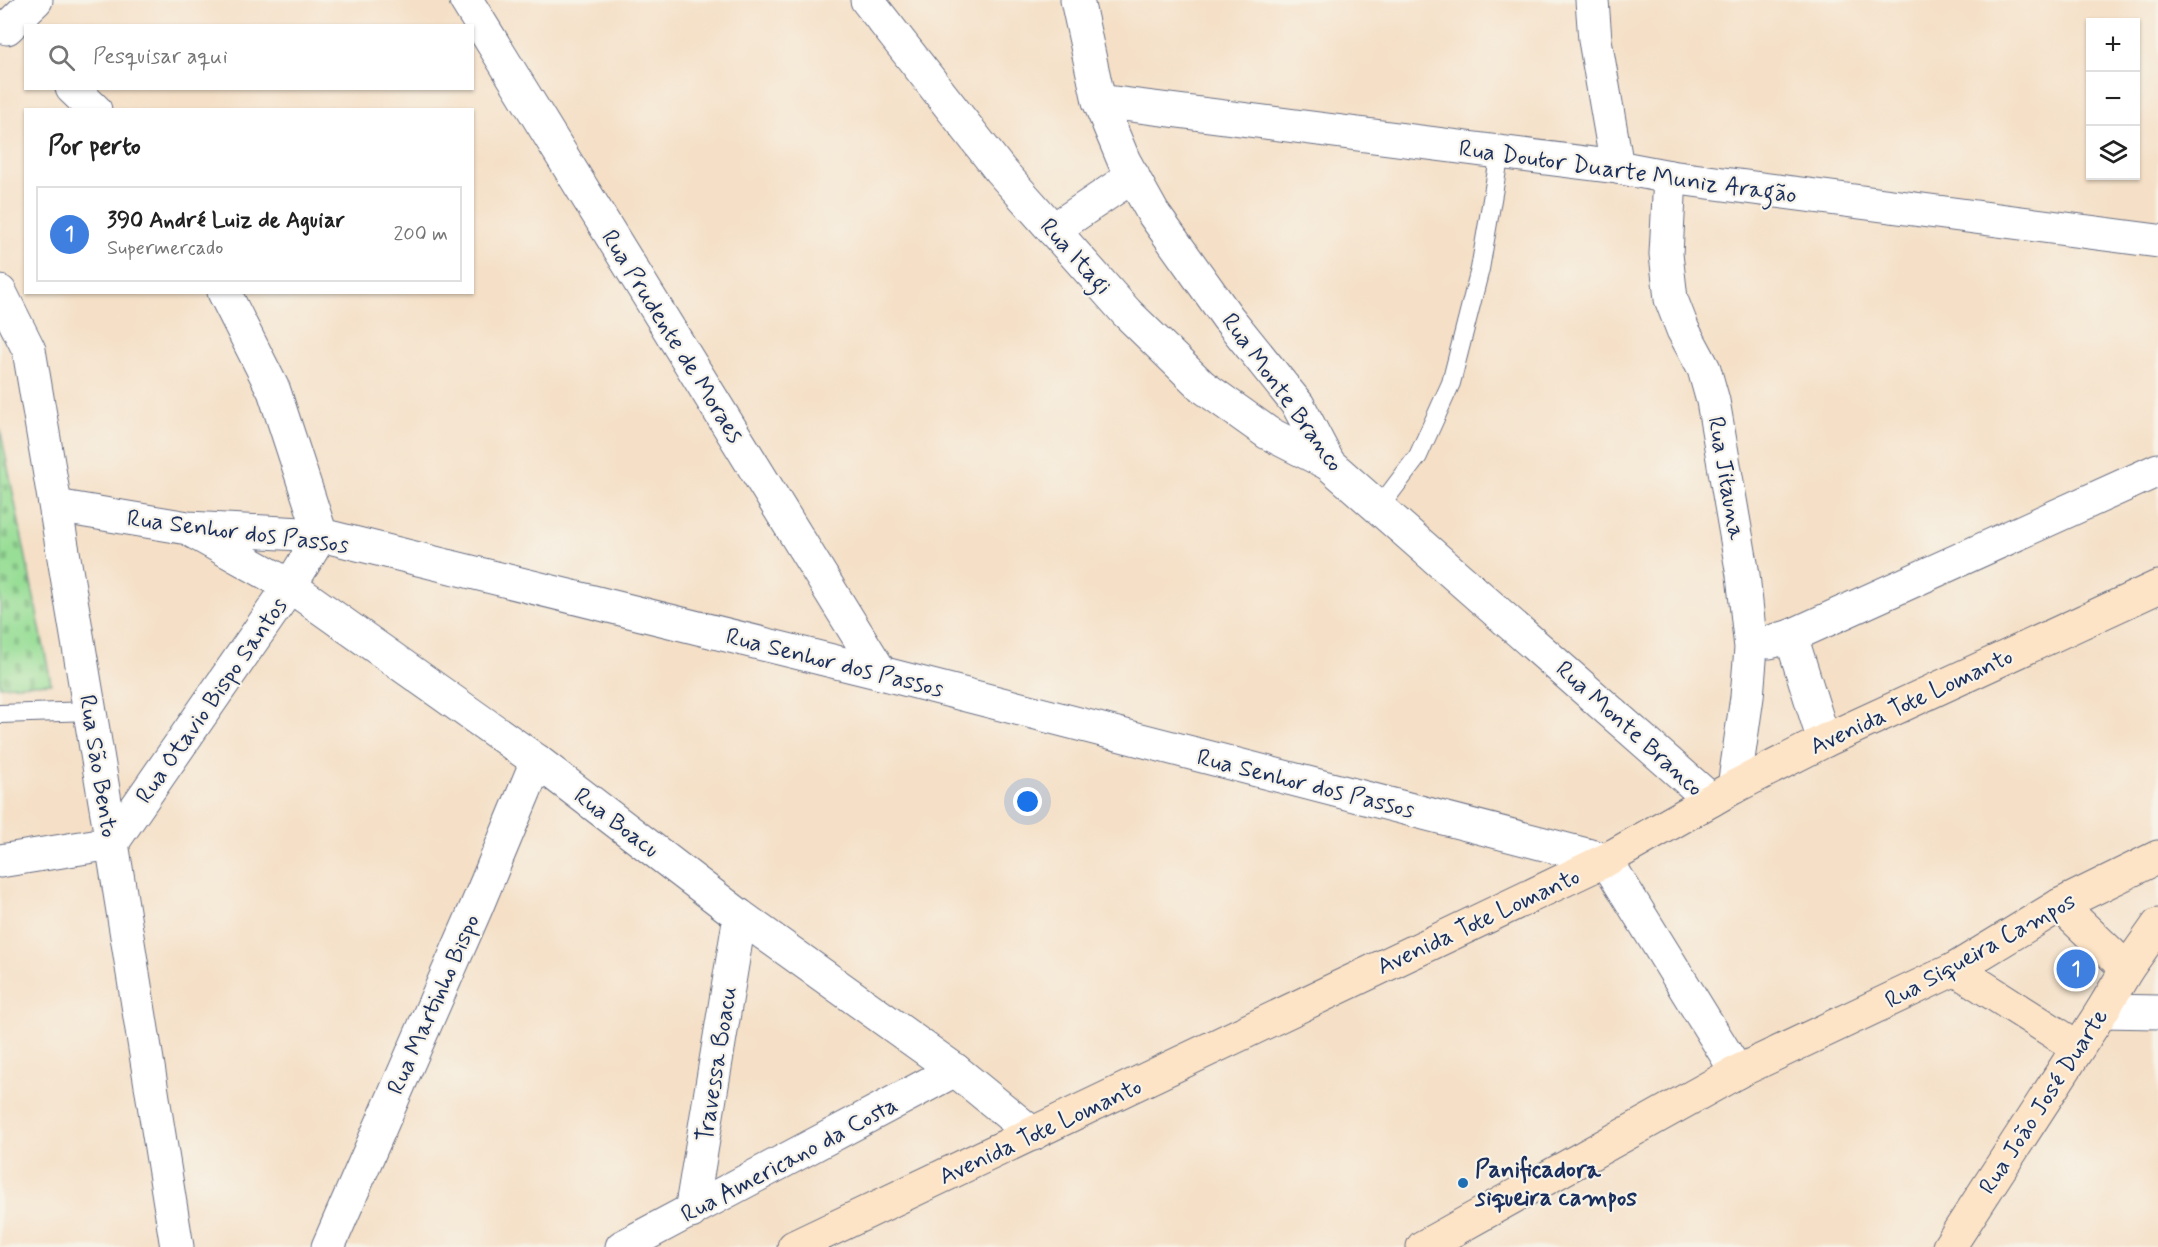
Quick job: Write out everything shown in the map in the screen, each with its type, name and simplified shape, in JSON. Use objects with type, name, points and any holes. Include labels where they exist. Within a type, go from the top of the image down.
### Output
[{"type":"main road","name":"Avenida Tote Lomanto","points":[[794,1247],[1606,860],[1722,794],[1824,741],[2158,587]]},
{"type":"main road","name":"Rua Siqueira Campos","points":[[1423,1247],[1737,1072],[1954,969],[2060,905],[2158,856]]},
{"type":"main road","points":[[2060,905],[2127,969]]},
{"type":"main road","name":"Rua João José Duarte","points":[[1949,1247],[2127,969],[2158,925]]},
{"type":"main road","points":[[1954,969],[2077,1047]]},
{"type":"street","points":[[11,32],[36,0]]},
{"type":"street","name":"Rua Prudente de Moraes","points":[[466,0],[881,673]]},
{"type":"street","name":"Rua Itagi","points":[[867,0],[1000,170],[1127,313],[1202,386],[1268,433],[1329,464]]},
{"type":"street","name":"Rua Monte Branco","points":[[1077,0],[1099,101],[1124,161],[1153,213],[1228,318],[1298,405],[1329,464],[1378,509],[1722,794]]},
{"type":"street","points":[[1592,0],[1595,40],[1617,167]]},
{"type":"street","points":[[74,90],[93,108]]},
{"type":"street","name":"Rua Doutor Duarte Muniz Aragão","points":[[1099,101],[1617,167],[1670,177],[2158,241]]},
{"type":"street","points":[[1053,230],[1133,176]]},
{"type":"street","name":"Rua Jitauna","points":[[1670,177],[1666,254],[1671,299],[1683,330],[1704,369],[1713,401],[1743,574],[1751,648],[1747,697],[1722,794]]},
{"type":"street","name":"Rua São Bento","points":[[0,292],[29,350],[177,1247]]},
{"type":"street","points":[[225,294],[274,391],[321,535]]},
{"type":"street","points":[[1751,648],[1791,636],[2158,470]]},
{"type":"street","name":"Rua Senhor dos Passos","points":[[56,506],[188,528],[321,535],[881,673],[1606,860]]},
{"type":"street","name":"Rua Boacu","points":[[188,528],[290,586],[537,761],[740,916],[955,1070],[1033,1134]]},
{"type":"street","name":"Rua Otavio Bispo Santos","points":[[112,843],[290,586],[321,535]]},
{"type":"street","points":[[1791,636],[1824,741]]},
{"type":"street","name":"Rua Martinho Bispo","points":[[328,1247],[476,908],[537,761]]},
{"type":"street","points":[[0,861],[112,843]]},
{"type":"street","points":[[1606,860],[1737,1072]]},
{"type":"street","name":"Travessa Boacu","points":[[692,1212],[740,916]]},
{"type":"street","points":[[2102,1011],[2158,1012]]},
{"type":"street","name":"Rua Americano da Costa","points":[[622,1247],[692,1212],[955,1070]]},
{"type":"lane","points":[[1378,509],[1418,456],[1451,383],[1480,269],[1500,153]]},
{"type":"lane","points":[[0,714],[90,711]]},
{"type":"green space","points":[[0,428],[51,683],[0,686]]},
{"type":"place","name":"390 André Luiz de Aguiar","points":[[2076,969]]},
{"type":"place","name":"Panificadora siqueira campos","points":[[1463,1183]]}]
